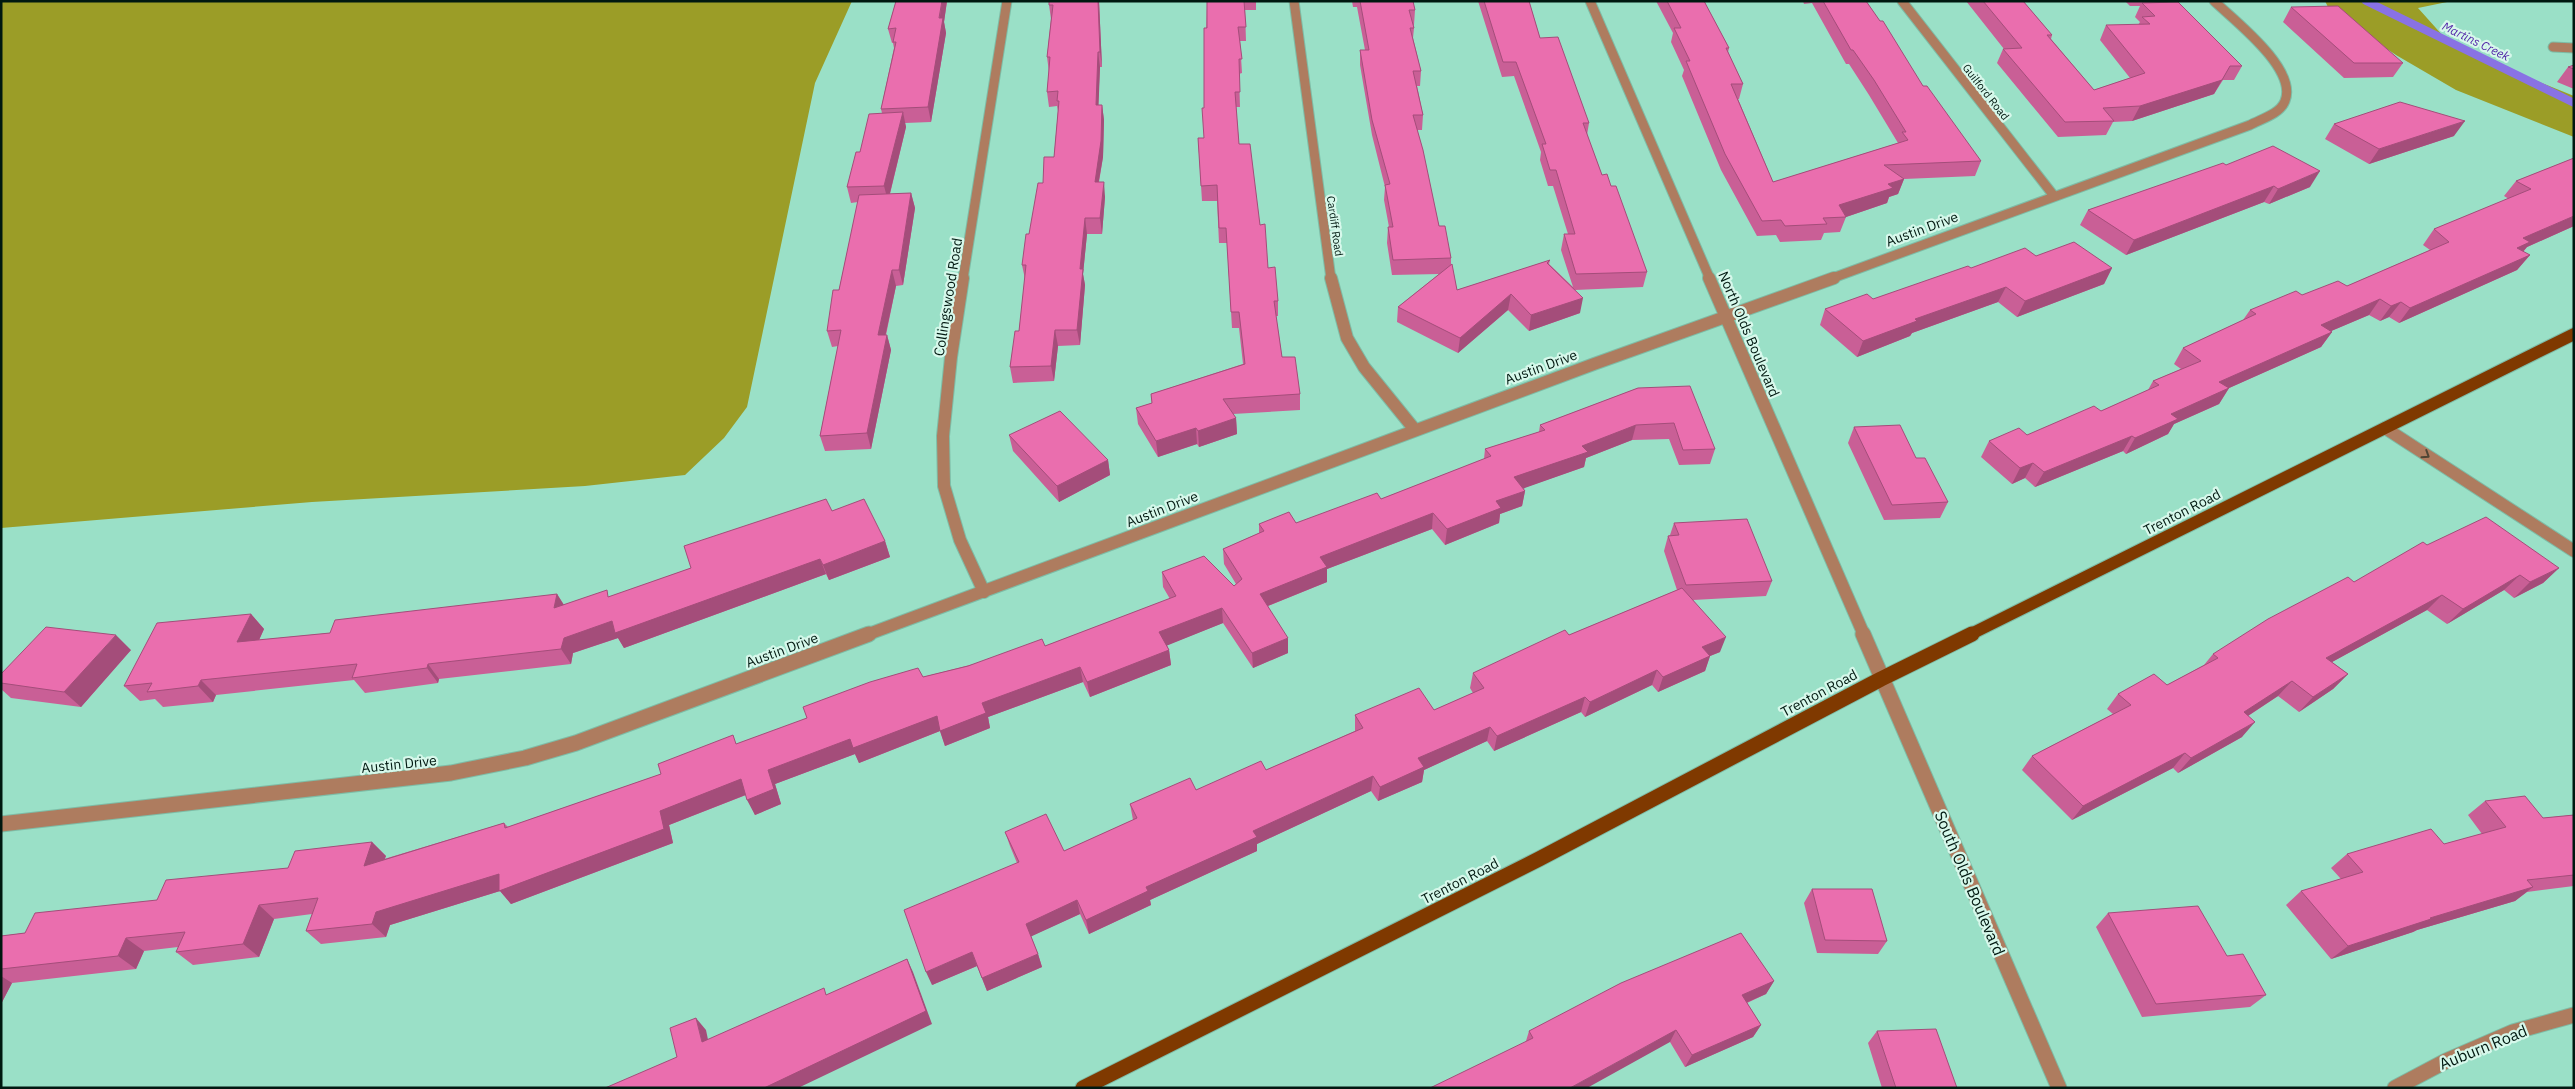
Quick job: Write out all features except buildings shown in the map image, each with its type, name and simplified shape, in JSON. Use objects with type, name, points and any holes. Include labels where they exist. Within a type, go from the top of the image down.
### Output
[{"type":"main road","name":"Trenton Road","points":[[1082,1088],[1539,859],[1881,679],[2574,334]]},
{"type":"street","name":"Collingswood Road","points":[[984,592],[960,540],[944,486],[943,436],[952,356],[1006,1]]},
{"type":"street","name":"Cardiff Road","points":[[1294,1],[1326,253],[1335,300],[1347,338],[1364,367],[1415,430]]},
{"type":"street","name":"North Olds Boulevard","points":[[1590,1],[1881,679]]},
{"type":"street","name":"Guilford Road","points":[[1902,1],[2054,196]]},
{"type":"street","name":"Austin Drive","points":[[1,824],[450,773],[525,758],[576,743],[1415,430],[2250,125],[2285,102],[2288,86],[2284,74],[2275,62],[2214,1]]},
{"type":"street","points":[[2553,47],[2574,48]]},
{"type":"street","points":[[2385,428],[2574,551]]},
{"type":"street","name":"South Olds Boulevard","points":[[1881,679],[2058,1088]]},
{"type":"street","name":"Auburn Road","points":[[2395,1088],[2446,1061],[2513,1032],[2574,1014]]},
{"type":"shaded area","points":[[1,1],[852,1],[815,83],[747,407],[724,438],[685,475],[585,486],[312,502],[1,528]]},
{"type":"shaded area","points":[[2325,1],[2452,1],[2418,8],[2444,37],[2520,74],[2574,96],[2574,137],[2456,90],[2396,55],[2330,11]]},
{"type":"waterway","name":"Martins Creek","points":[[2366,1],[2574,103]]}]
